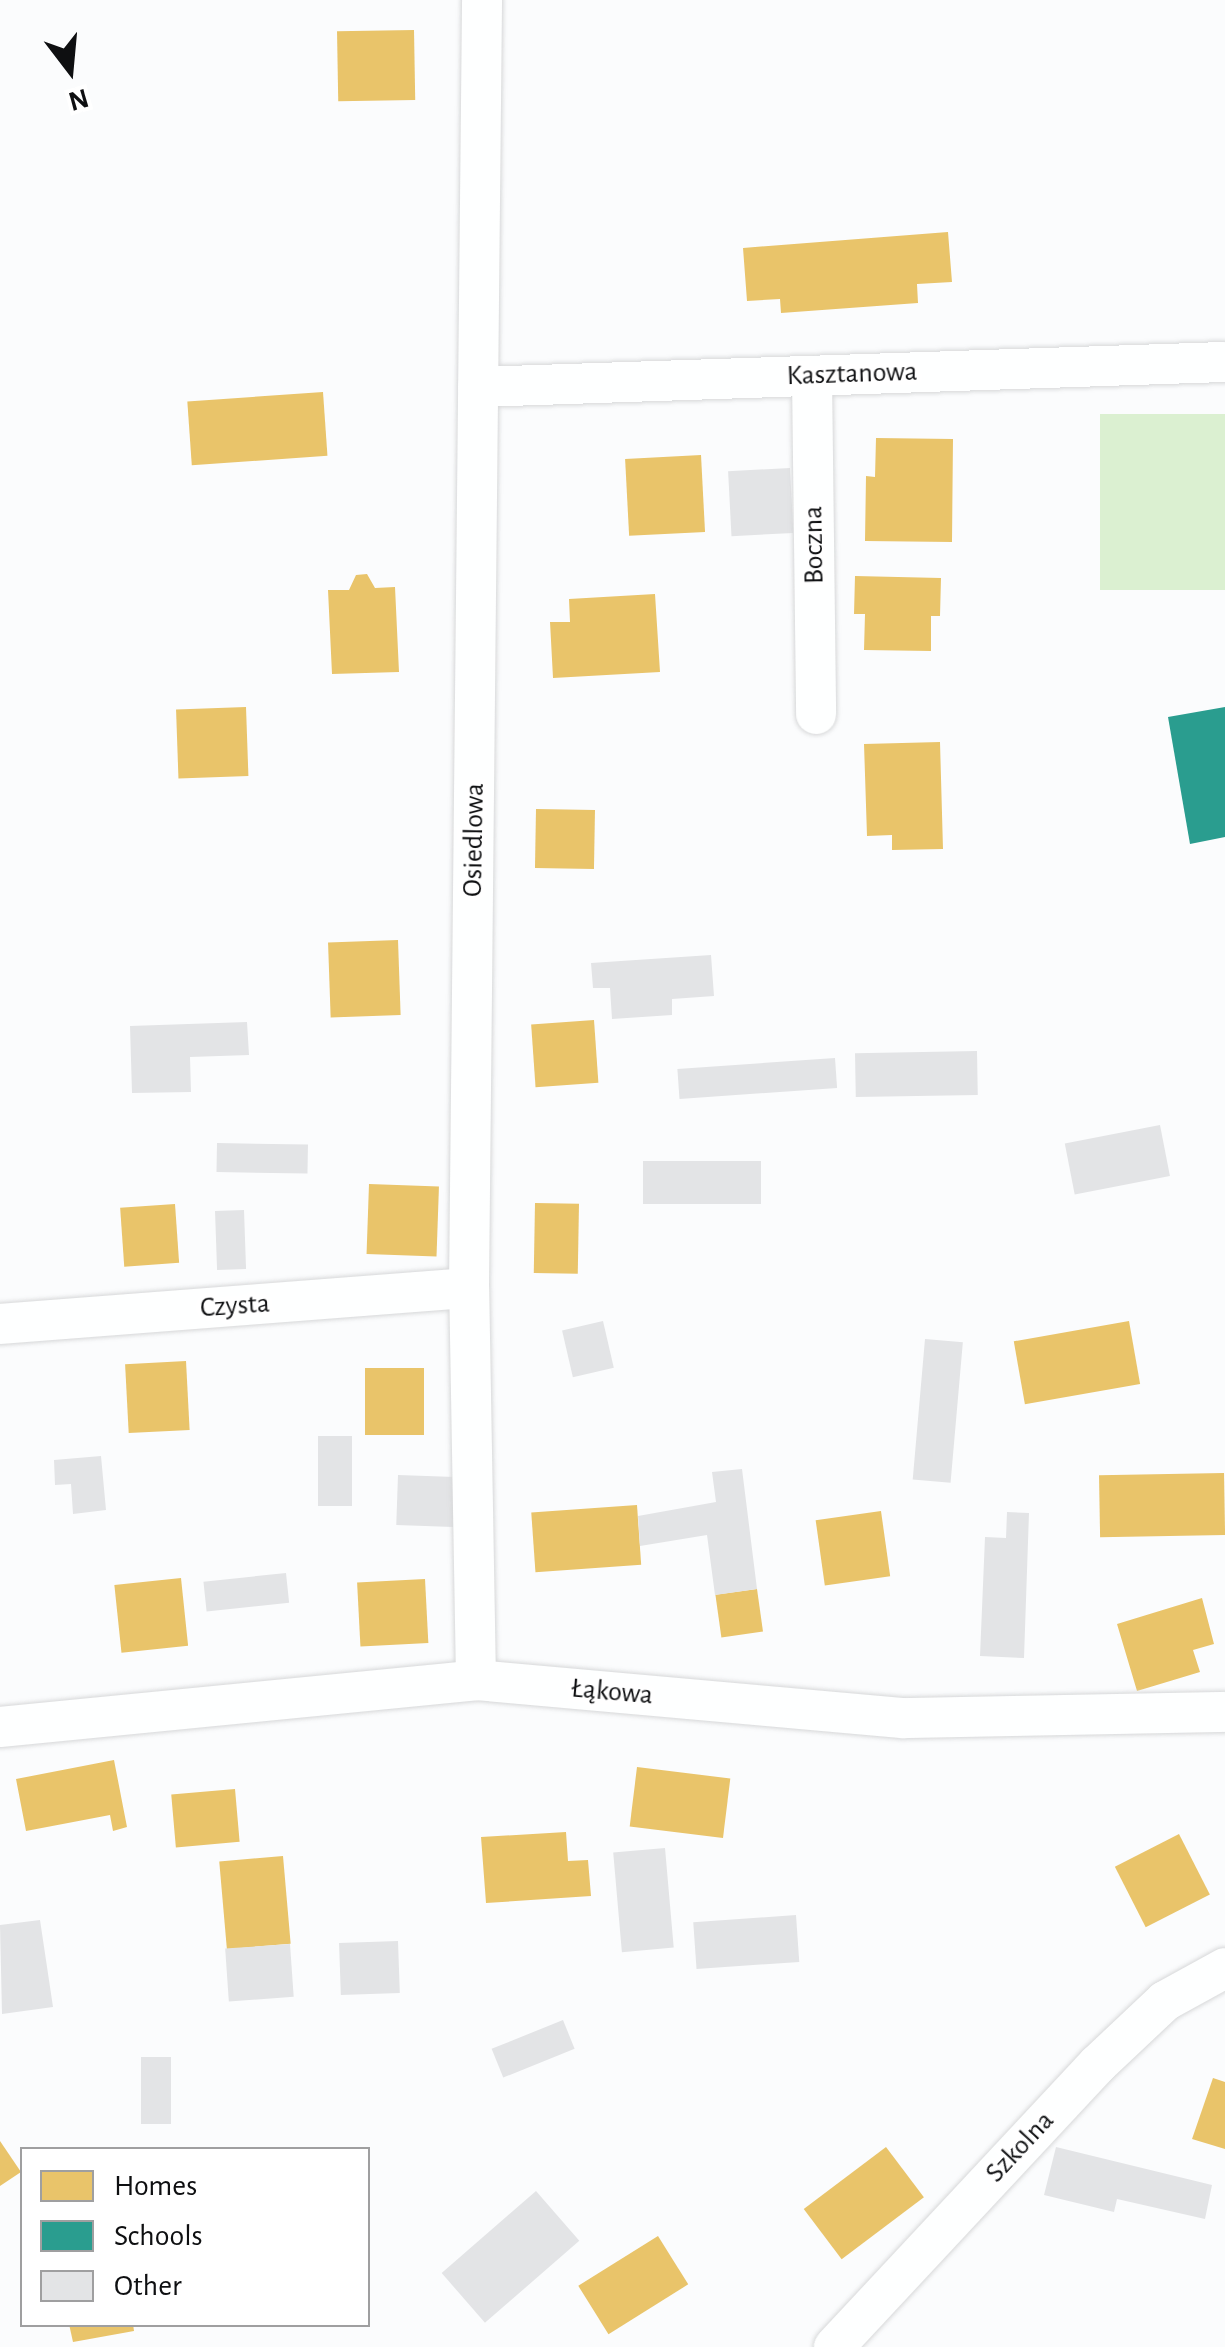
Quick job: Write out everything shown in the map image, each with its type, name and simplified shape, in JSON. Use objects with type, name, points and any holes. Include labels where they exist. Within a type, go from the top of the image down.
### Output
[{"type":"street","name":"Osiedlowa","points":[[476,1680],[469,1288],[482,0]]},
{"type":"street","name":"Kasztanowa","points":[[478,387],[1225,362]]},
{"type":"street","name":"Boczna","points":[[812,376],[816,714]]},
{"type":"street","name":"Czysta","points":[[0,1324],[469,1288]]},
{"type":"street","name":"Łąkowa","points":[[0,1727],[476,1680],[904,1718],[1225,1712]]},
{"type":"street","name":"Szkolna","points":[[834,2347],[1097,2065],[1166,2001],[1225,1968]]},
{"type":"green space","points":[[1100,414],[1225,414],[1225,590],[1100,590]]},
{"type":"building: Homes","points":[[414,30],[415,100],[338,101],[337,31]]},
{"type":"building: Homes","points":[[948,232],[952,282],[917,284],[918,303],[781,313],[780,299],[747,301],[743,248]]},
{"type":"building: Homes","points":[[323,392],[327,456],[192,465],[187,401]]},
{"type":"building: Homes","points":[[876,438],[953,439],[952,542],[865,541],[866,476],[875,477]]},
{"type":"building: Homes","points":[[701,455],[705,532],[629,536],[625,459]]},
{"type":"building: Homes","points":[[367,574],[375,588],[395,587],[399,672],[332,674],[328,590],[349,590],[356,575]]},
{"type":"building: Homes","points":[[855,576],[941,578],[940,616],[931,616],[931,651],[864,650],[865,614],[854,614]]},
{"type":"building: Homes","points":[[655,594],[660,672],[553,678],[550,622],[570,622],[569,599]]},
{"type":"building: Homes","points":[[246,707],[248,776],[178,778],[176,709]]},
{"type":"building: Homes","points":[[940,742],[943,849],[892,850],[892,835],[867,836],[864,744]]},
{"type":"building: Homes","points":[[536,809],[595,810],[594,869],[535,868]]},
{"type":"building: Homes","points":[[398,940],[401,1015],[331,1017],[328,942]]},
{"type":"building: Homes","points":[[594,1020],[598,1083],[536,1087],[531,1024]]},
{"type":"building: Homes","points":[[369,1184],[439,1186],[437,1256],[367,1254]]},
{"type":"building: Homes","points":[[535,1203],[579,1204],[578,1274],[534,1273]]},
{"type":"building: Homes","points":[[175,1204],[179,1263],[124,1267],[120,1208]]},
{"type":"building: Homes","points":[[1129,1321],[1140,1384],[1025,1404],[1014,1341]]},
{"type":"building: Homes","points":[[186,1361],[190,1430],[129,1433],[125,1364]]},
{"type":"building: Homes","points":[[365,1368],[424,1368],[424,1435],[365,1435]]},
{"type":"building: Homes","points":[[1224,1473],[1225,1535],[1100,1537],[1099,1475]]},
{"type":"building: Homes","points":[[637,1505],[641,1565],[535,1572],[531,1512]]},
{"type":"building: Homes","points":[[881,1511],[890,1576],[825,1586],[816,1520]]},
{"type":"building: Homes","points":[[181,1578],[188,1646],[121,1653],[114,1585]]},
{"type":"building: Homes","points":[[425,1579],[428,1643],[360,1646],[357,1583]]},
{"type":"building: Homes","points":[[757,1589],[763,1632],[721,1637],[715,1595]]},
{"type":"building: Homes","points":[[1202,1598],[1214,1644],[1193,1650],[1200,1672],[1137,1691],[1117,1624]]},
{"type":"building: Homes","points":[[114,1760],[127,1827],[113,1831],[110,1815],[26,1831],[16,1779]]},
{"type":"building: Homes","points":[[637,1767],[730,1778],[723,1838],[630,1827]]},
{"type":"building: Homes","points":[[235,1789],[240,1842],[176,1847],[171,1795]]},
{"type":"building: Homes","points":[[566,1832],[568,1861],[588,1860],[591,1896],[486,1903],[481,1837]]},
{"type":"building: Homes","points":[[1179,1834],[1210,1895],[1146,1927],[1115,1867]]},
{"type":"building: Homes","points":[[283,1856],[291,1944],[227,1949],[219,1862]]},
{"type":"building: Homes","points":[[1213,2078],[1225,2082],[1225,2149],[1192,2139]]},
{"type":"building: Homes","points":[[0,2141],[20,2173],[0,2186]]},
{"type":"building: Homes","points":[[886,2147],[924,2197],[842,2259],[804,2209]]},
{"type":"building: Homes","points":[[658,2236],[688,2284],[608,2334],[578,2286]]},
{"type":"building: Homes","points":[[70,2327],[133,2327],[134,2331],[73,2342]]},
{"type":"building: Schools","points":[[1225,707],[1225,837],[1190,844],[1168,717]]},
{"type":"building: Other","points":[[790,468],[793,533],[731,536],[728,471]]},
{"type":"building: Other","points":[[711,955],[714,996],[672,999],[672,1015],[612,1019],[610,988],[593,988],[591,963]]},
{"type":"building: Other","points":[[247,1022],[249,1055],[190,1057],[191,1092],[132,1093],[130,1026]]},
{"type":"building: Other","points":[[977,1051],[978,1095],[856,1097],[855,1053]]},
{"type":"building: Other","points":[[835,1058],[837,1088],[679,1099],[677,1069]]},
{"type":"building: Other","points":[[1160,1125],[1170,1176],[1075,1195],[1065,1144]]},
{"type":"building: Other","points":[[217,1143],[308,1145],[307,1174],[216,1172]]},
{"type":"building: Other","points":[[643,1161],[761,1161],[761,1204],[643,1204]]},
{"type":"building: Other","points":[[244,1210],[246,1269],[217,1270],[215,1211]]},
{"type":"building: Other","points":[[603,1321],[614,1368],[573,1377],[562,1330]]},
{"type":"building: Other","points":[[925,1339],[963,1342],[951,1483],[913,1479]]},
{"type":"building: Other","points":[[318,1436],[352,1436],[352,1506],[318,1506]]},
{"type":"building: Other","points":[[101,1456],[106,1510],[73,1514],[71,1484],[55,1485],[54,1460]]},
{"type":"building: Other","points":[[742,1469],[757,1589],[715,1595],[707,1535],[640,1546],[638,1516],[716,1502],[712,1472]]},
{"type":"building: Other","points":[[398,1475],[455,1477],[453,1527],[396,1525]]},
{"type":"building: Other","points":[[1007,1512],[1029,1513],[1024,1658],[980,1656],[985,1537],[1006,1538]]},
{"type":"building: Other","points":[[286,1573],[289,1603],[207,1612],[203,1582]]},
{"type":"building: Other","points":[[665,1848],[674,1948],[622,1952],[613,1853]]},
{"type":"building: Other","points":[[796,1915],[799,1962],[697,1969],[693,1922]]},
{"type":"building: Other","points":[[40,1920],[53,2007],[2,2014],[0,1925]]},
{"type":"building: Other","points":[[398,1941],[400,1993],[341,1995],[339,1943]]},
{"type":"building: Other","points":[[290,1944],[294,1997],[229,2001],[225,1949]]},
{"type":"building: Other","points":[[563,2020],[575,2049],[503,2078],[492,2049]]},
{"type":"building: Other","points":[[141,2057],[171,2057],[171,2124],[141,2124]]},
{"type":"building: Other","points":[[1056,2147],[1212,2185],[1205,2219],[1117,2199],[1114,2212],[1044,2195]]},
{"type":"building: Other","points":[[536,2191],[579,2241],[485,2323],[442,2273]]}]
